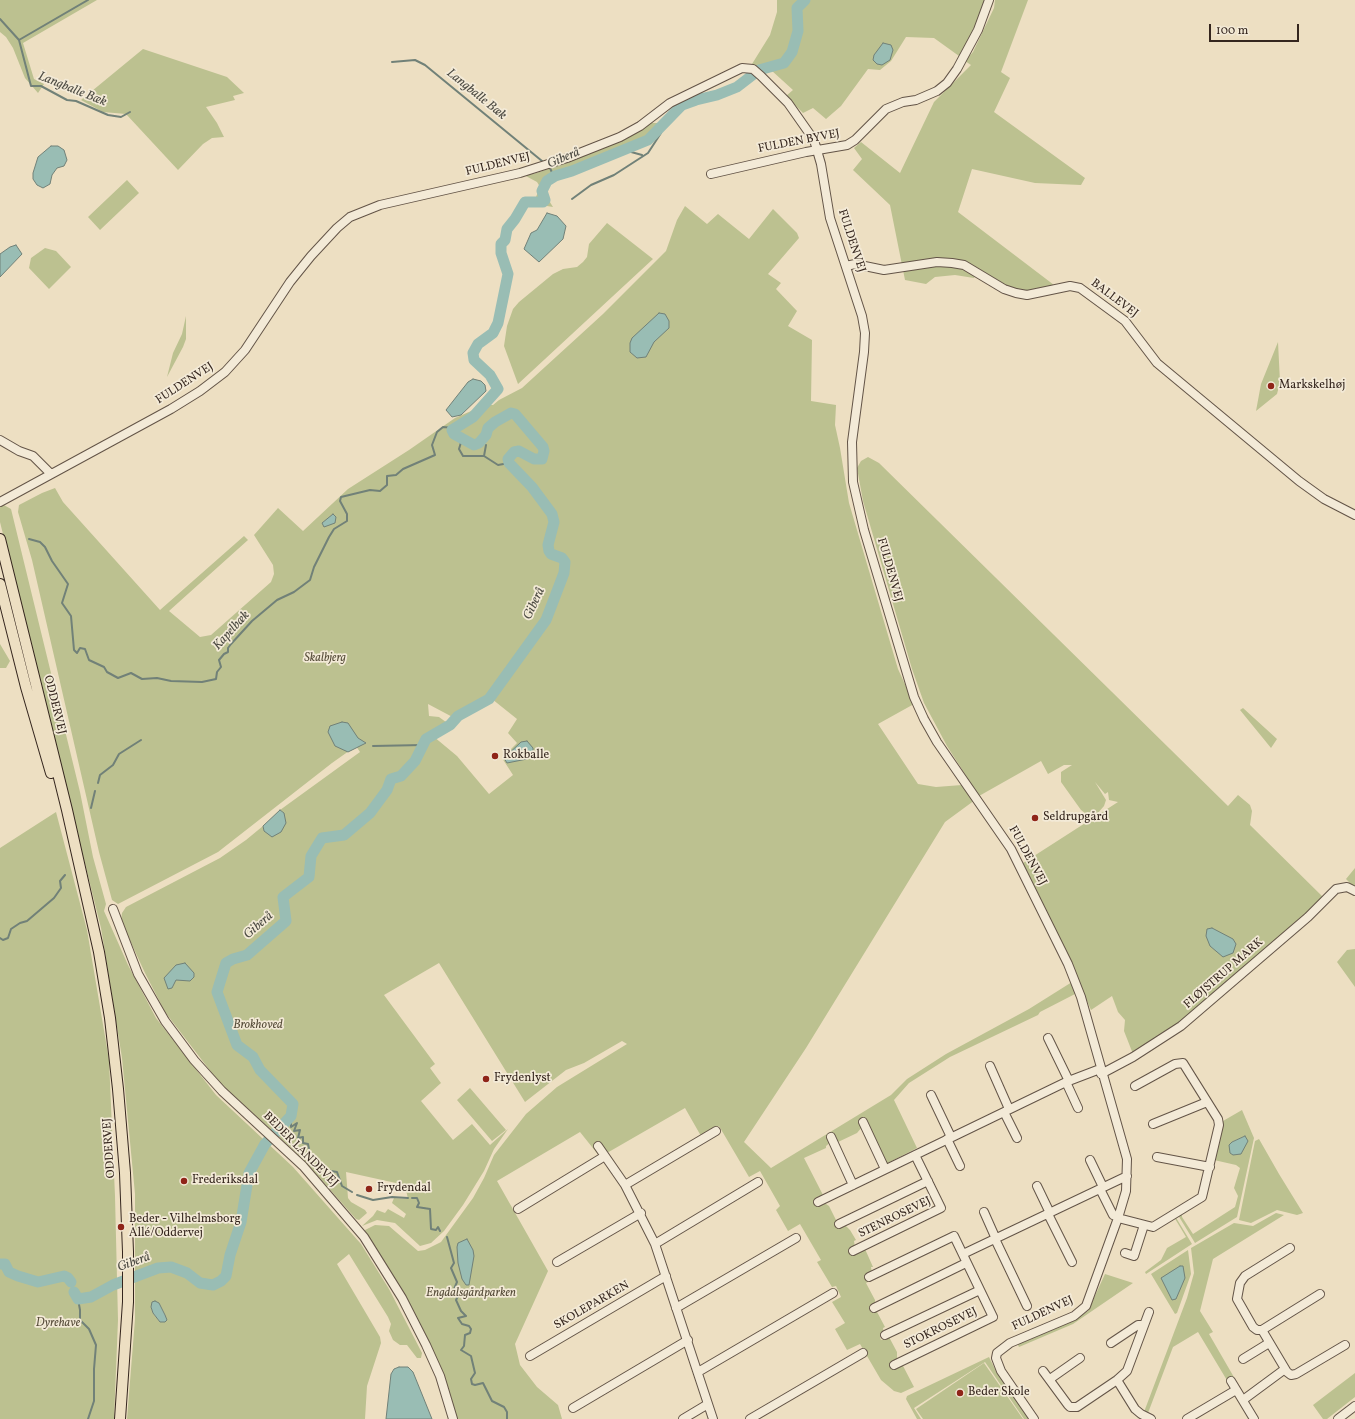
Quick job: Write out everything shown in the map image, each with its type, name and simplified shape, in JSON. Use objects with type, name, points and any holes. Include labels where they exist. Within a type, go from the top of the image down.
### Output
[{"type":"main road","name":"ODDERVEJ","points":[[0,538],[3,589],[67,810],[98,952],[111,1026],[125,1173],[128,1252],[128,1302],[120,1419]]},
{"type":"street","name":"FULDEN BYVEJ","points":[[711,174],[806,152],[848,145],[856,140],[886,109],[903,102],[926,96],[947,83],[957,69],[975,36],[989,0]]},
{"type":"street","name":"FULDENVEJ","points":[[0,502],[171,409],[200,391],[225,372],[245,350],[290,282],[311,256],[337,228],[350,218],[380,205],[520,172],[567,158],[620,137],[640,126],[670,103],[742,68],[753,69],[761,76],[788,103],[807,129],[818,151],[830,218],[857,297],[865,333],[864,352],[852,442],[853,482],[864,530],[914,697],[937,742],[997,827],[1020,867],[1074,978],[1122,1139],[1126,1158],[1126,1191],[1116,1216],[1086,1306],[1074,1316],[1010,1343],[997,1353],[996,1358],[1001,1371],[1034,1419]]},
{"type":"street","name":"BALLEVEJ","points":[[846,266],[855,264],[884,270],[937,262],[952,263],[964,265],[1004,289],[1016,293],[1027,295],[1070,286],[1080,288],[1126,321],[1157,363],[1288,472],[1324,499],[1355,515]]},
{"type":"street","points":[[0,440],[9,446],[33,456],[51,474]]},
{"type":"street","name":"FLØJSTRUP MARK","points":[[1101,1072],[1168,1035],[1202,1009],[1308,917],[1336,889],[1346,887],[1355,891]]},
{"type":"street","name":"BEDER LANDEVEJ","points":[[112,909],[138,974],[165,1021],[194,1060],[222,1092],[303,1166],[359,1230],[386,1272],[426,1345],[440,1376],[453,1419]]},
{"type":"street","points":[[1048,1038],[1078,1108]]},
{"type":"street","points":[[1090,1160],[1116,1216],[1144,1225],[1156,1225],[1202,1197],[1219,1125],[1218,1119],[1185,1065],[1180,1062],[1135,1086]]},
{"type":"street","points":[[990,1066],[1017,1138]]},
{"type":"street","points":[[818,1202],[1067,1082],[1101,1072]]},
{"type":"street","points":[[931,1095],[960,1166]]},
{"type":"street","points":[[1153,1124],[1207,1102]]},
{"type":"street","points":[[863,1122],[885,1169]]},
{"type":"street","points":[[626,1186],[716,1131]]},
{"type":"street","points":[[831,1137],[853,1185]]},
{"type":"street","points":[[598,1146],[626,1186],[641,1213],[655,1244],[714,1419]]},
{"type":"street","name":"STENROSEVEJ","points":[[853,1251],[941,1208],[915,1155]]},
{"type":"street","points":[[518,1209],[605,1156]]},
{"type":"street","points":[[1157,1157],[1210,1167]]},
{"type":"street","points":[[962,1254],[1127,1176]]},
{"type":"street","name":"STENROSEVEJ","points":[[840,1224],[928,1181]]},
{"type":"street","points":[[655,1244],[758,1182]]},
{"type":"street","points":[[1037,1186],[1072,1262]]},
{"type":"street","points":[[984,1212],[995,1239],[1028,1306]]},
{"type":"street","points":[[557,1262],[641,1213]]},
{"type":"street","points":[[1125,1253],[1134,1256],[1144,1225]]},
{"type":"street","name":"STOKROSEVEJ","points":[[869,1277],[954,1236],[992,1317],[894,1365]]},
{"type":"street","points":[[676,1308],[796,1238]]},
{"type":"street","points":[[1290,1248],[1245,1276],[1240,1282],[1237,1296],[1238,1302],[1253,1327],[1257,1330],[1262,1330],[1320,1294]]},
{"type":"street","points":[[874,1308],[966,1263]]},
{"type":"street","name":"SKOLEPARKEN","points":[[530,1356],[666,1276]]},
{"type":"street","name":"STOKROSEVEJ","points":[[885,1335],[980,1290]]},
{"type":"street","points":[[698,1372],[833,1293]]},
{"type":"street","points":[[1043,1371],[1068,1405],[1073,1408],[1117,1380],[1127,1370],[1149,1312]]},
{"type":"street","points":[[1111,1343],[1138,1325],[1144,1325]]},
{"type":"street","points":[[1262,1330],[1289,1374],[1296,1374],[1345,1344]]},
{"type":"street","points":[[573,1408],[688,1340]]},
{"type":"street","points":[[1242,1359],[1270,1343]]},
{"type":"street","points":[[750,1419],[863,1352]]},
{"type":"street","points":[[1050,1379],[1080,1358]]},
{"type":"street","points":[[1242,1400],[1285,1369]]},
{"type":"street","points":[[1117,1380],[1135,1409],[1151,1419]]},
{"type":"street","points":[[1231,1381],[1254,1419]]},
{"type":"street","points":[[1187,1419],[1236,1390]]},
{"type":"street","points":[[683,1419],[708,1404]]},
{"type":"street","points":[[1338,1419],[1354,1408]]},
{"type":"green space","points":[[0,0],[97,0],[23,43],[34,79],[44,84],[38,93],[25,78],[13,48],[6,37],[0,32]]},
{"type":"green space","points":[[777,0],[985,0],[980,19],[959,56],[934,38],[906,37],[891,61],[880,70],[868,69],[841,106],[826,119],[813,108],[803,113],[786,96],[793,90],[771,70],[762,73],[752,64],[770,35],[777,12]]},
{"type":"green space","points":[[995,0],[1028,0],[1001,72],[1010,78],[994,112],[1085,178],[1081,185],[1035,183],[972,169],[958,212],[1054,285],[1025,292],[1013,289],[971,264],[956,259],[942,258],[975,276],[974,278],[955,275],[935,277],[926,284],[905,280],[890,205],[853,170],[862,159],[854,148],[861,142],[900,173],[934,102],[971,65],[965,61],[973,52],[994,8]]},
{"type":"green space","points":[[143,49],[227,77],[244,93],[233,96],[235,100],[206,107],[217,123],[224,137],[212,138],[203,144],[178,170],[126,114],[103,112],[81,100]]},
{"type":"green space","points":[[650,123],[669,123],[650,143],[549,182],[545,191],[553,207],[547,206],[536,197],[540,187],[537,182],[524,175],[533,174],[564,164],[617,142]]},
{"type":"green space","points":[[127,180],[139,193],[100,230],[88,217]]},
{"type":"green space","points":[[685,206],[707,224],[718,214],[749,239],[773,209],[797,233],[799,238],[768,274],[781,283],[776,289],[797,311],[788,326],[812,340],[811,401],[836,405],[835,425],[849,503],[898,669],[914,704],[878,724],[918,784],[936,787],[962,785],[975,800],[945,822],[806,1048],[744,1142],[771,1168],[891,1095],[907,1079],[946,1054],[1029,1009],[1072,982],[1075,994],[1040,1012],[1038,1015],[950,1057],[909,1083],[894,1100],[917,1148],[886,1164],[862,1127],[857,1133],[836,1143],[831,1142],[826,1146],[826,1148],[804,1158],[823,1195],[815,1198],[818,1203],[823,1202],[829,1206],[839,1226],[845,1225],[850,1230],[856,1240],[854,1241],[855,1248],[865,1249],[873,1267],[871,1267],[872,1273],[868,1276],[870,1281],[866,1283],[875,1300],[875,1305],[869,1309],[871,1312],[876,1310],[885,1327],[883,1328],[884,1333],[880,1337],[881,1340],[889,1337],[897,1352],[897,1360],[902,1364],[914,1387],[901,1393],[894,1391],[881,1380],[860,1344],[847,1350],[835,1329],[845,1323],[832,1302],[841,1297],[836,1286],[832,1287],[817,1262],[821,1260],[800,1224],[788,1231],[776,1210],[780,1206],[760,1171],[749,1177],[719,1126],[701,1136],[685,1108],[600,1157],[580,1132],[497,1181],[548,1271],[515,1344],[520,1365],[537,1387],[558,1405],[562,1419],[457,1419],[438,1365],[363,1231],[375,1225],[389,1226],[418,1251],[425,1250],[441,1242],[473,1198],[494,1155],[526,1114],[557,1087],[627,1044],[622,1041],[584,1063],[566,1070],[525,1102],[439,963],[384,995],[435,1064],[430,1068],[441,1083],[421,1101],[453,1140],[472,1124],[490,1145],[508,1129],[494,1149],[484,1171],[463,1205],[444,1231],[431,1243],[420,1246],[395,1223],[377,1220],[362,1226],[377,1210],[385,1213],[388,1209],[404,1218],[406,1214],[392,1203],[394,1198],[408,1199],[405,1185],[346,1172],[348,1198],[351,1202],[365,1210],[367,1213],[359,1220],[356,1219],[303,1159],[218,1081],[165,1012],[121,921],[122,913],[126,907],[220,858],[263,826],[264,831],[284,813],[280,810],[360,752],[356,746],[218,852],[118,904],[112,900],[99,852],[32,560],[18,512],[19,505],[55,488],[63,502],[160,610],[244,536],[248,540],[169,611],[200,637],[211,635],[271,582],[274,574],[273,565],[254,535],[278,508],[303,531],[348,489],[409,450],[455,418],[485,405],[493,405],[499,400],[522,388],[603,314],[666,251],[677,220]],"holes":[[[492,699],[517,719],[508,733],[517,743],[502,758],[513,775],[489,794],[457,756],[433,736],[450,725],[439,717],[429,716],[428,704],[460,721],[477,707]]]},
{"type":"green space","points":[[607,223],[653,259],[518,384],[504,346],[507,326],[513,309],[519,302],[553,274],[563,269],[577,267],[583,262],[587,257],[589,244]]},
{"type":"green space","points":[[45,248],[56,251],[71,267],[49,289],[29,268],[31,258]]},
{"type":"green space","points":[[186,316],[186,339],[167,377],[173,353],[182,334]]},
{"type":"green space","points":[[1278,342],[1280,382],[1277,394],[1256,411],[1261,384]]},
{"type":"green space","points":[[868,457],[879,463],[1228,806],[1238,795],[1250,805],[1252,811],[1250,825],[1324,898],[1190,1017],[1133,1054],[1124,1031],[1125,1020],[1118,1012],[1112,996],[1091,1010],[1061,941],[1023,863],[1118,802],[1109,800],[1108,792],[1105,794],[1095,782],[1106,800],[1104,806],[1097,814],[1090,815],[1085,813],[1081,810],[1061,782],[1061,772],[1072,765],[1064,765],[1048,774],[1041,761],[979,796],[947,746],[924,703],[912,669],[863,501],[857,468],[861,461]]},
{"type":"green space","points":[[2,504],[11,509],[80,792],[93,857],[106,904],[104,911],[128,965],[156,1018],[216,1095],[293,1167],[361,1244],[389,1289],[422,1353],[421,1358],[417,1358],[407,1345],[400,1345],[393,1340],[389,1331],[391,1324],[388,1317],[349,1254],[337,1264],[380,1337],[381,1343],[367,1386],[365,1419],[127,1419],[135,1319],[135,1194],[122,1058],[101,928],[0,522],[0,505]],"holes":[[[159,1303],[165,1315],[160,1322],[153,1313],[151,1307]]]},
{"type":"green space","points":[[0,644],[10,661],[6,668],[0,668]]},
{"type":"green space","points":[[1243,708],[1277,739],[1271,748],[1240,710]]},
{"type":"green space","name":"Dyrehave","points":[[56,812],[87,930],[109,1060],[115,1196],[118,1320],[114,1419],[0,1419],[0,848]]},
{"type":"green space","points":[[1355,868],[1355,888],[1346,879]]},
{"type":"green space","points":[[1355,949],[1355,987],[1337,962],[1347,950]]},
{"type":"green space","points":[[470,1088],[506,1130],[492,1141],[457,1100]]},
{"type":"green space","points":[[1242,1110],[1254,1138],[1237,1217],[1195,1243],[1178,1215],[1182,1212],[1182,1217],[1193,1234],[1235,1207],[1238,1196],[1234,1188],[1240,1168],[1236,1165],[1214,1160],[1223,1121]],"holes":[[[1245,1136],[1238,1155],[1230,1153],[1232,1142]]]},
{"type":"green space","points":[[1259,1139],[1303,1213],[1297,1215],[1277,1210],[1251,1223],[1239,1220],[1255,1141]]},
{"type":"green space","points":[[1276,1213],[1284,1215],[1213,1259],[1200,1311],[1213,1332],[1209,1334],[1235,1379],[1228,1382],[1198,1332],[1173,1347],[1148,1413],[1144,1412],[1187,1298],[1194,1273],[1191,1248],[1234,1223],[1253,1226]]},
{"type":"green space","points":[[1175,1216],[1192,1244],[1146,1274],[1145,1272],[1161,1260],[1167,1248],[1186,1237],[1174,1217]]},
{"type":"green space","points":[[1188,1250],[1191,1274],[1177,1313],[1175,1314],[1151,1274]]},
{"type":"green space","points":[[1105,1274],[1133,1283],[1073,1324],[1019,1347],[1017,1343],[1077,1318],[1088,1311]]},
{"type":"green space","points":[[989,1357],[996,1371],[1029,1419],[1024,1419],[985,1362],[914,1408],[921,1419],[917,1419],[906,1399],[907,1396]]},
{"type":"green space","points":[[984,1363],[1023,1419],[923,1419],[916,1409]]},
{"type":"green space","points":[[1355,1373],[1355,1397],[1327,1419],[1323,1419],[1313,1405]]},
{"type":"water","points":[[883,43],[891,45],[893,50],[890,60],[882,65],[877,64],[873,60],[874,55]]},
{"type":"water","points":[[51,146],[58,146],[64,150],[67,160],[64,166],[57,168],[52,175],[50,184],[43,188],[37,185],[33,179],[33,173],[38,157]]},
{"type":"water","points":[[547,213],[557,216],[566,226],[563,239],[539,262],[524,249],[531,233],[537,230]]},
{"type":"water","points":[[16,245],[22,254],[0,277],[0,254]]},
{"type":"water","points":[[659,313],[665,314],[669,321],[669,328],[654,342],[646,357],[637,358],[630,352],[630,343],[632,338]]},
{"type":"water","points":[[473,379],[481,381],[485,385],[486,391],[461,415],[452,417],[446,410],[468,382]]},
{"type":"water","points":[[333,514],[336,517],[335,523],[324,527],[322,523]]},
{"type":"water","points":[[342,722],[348,723],[358,738],[366,743],[348,752],[335,746],[328,732],[330,726]]},
{"type":"water","points":[[527,741],[533,748],[533,754],[527,759],[507,763],[504,758],[521,742]]},
{"type":"water","points":[[280,810],[284,813],[286,823],[281,832],[272,837],[264,831],[263,826]]},
{"type":"water","points":[[1212,928],[1233,939],[1236,944],[1233,953],[1223,957],[1210,946],[1206,936],[1207,929]]},
{"type":"water","points":[[185,963],[194,973],[194,977],[190,981],[176,980],[172,988],[168,989],[164,978],[176,965]]},
{"type":"water","points":[[1245,1136],[1248,1141],[1241,1154],[1233,1155],[1230,1153],[1229,1145]]},
{"type":"water","points":[[467,1239],[473,1250],[474,1256],[469,1285],[466,1285],[462,1279],[458,1263],[457,1247],[458,1243]]},
{"type":"water","points":[[1180,1266],[1183,1266],[1185,1278],[1176,1299],[1172,1300],[1161,1278]]},
{"type":"water","points":[[155,1301],[159,1303],[165,1315],[167,1320],[165,1322],[160,1322],[153,1313],[151,1307],[152,1302]]},
{"type":"water","points":[[399,1367],[408,1367],[413,1372],[432,1419],[386,1419],[391,1374],[394,1369]]},
{"type":"waterway","points":[[19,40],[88,0]]},
{"type":"waterway","name":"Giberå","points":[[74,1292],[78,1299],[91,1297],[113,1285],[158,1268],[171,1267],[187,1273],[200,1283],[213,1285],[221,1281],[226,1276],[230,1255],[241,1222],[249,1173],[265,1144],[291,1116],[293,1104],[260,1070],[253,1057],[237,1045],[217,992],[226,963],[233,959],[247,955],[286,921],[283,897],[309,877],[311,856],[322,838],[344,835],[370,813],[387,790],[391,779],[401,776],[415,761],[426,739],[450,725],[458,716],[489,699],[546,620],[564,573],[565,562],[562,558],[551,554],[549,551],[548,545],[554,522],[552,514],[532,487],[509,463],[508,459],[514,452],[519,451],[534,459],[542,459],[544,451],[543,447],[515,414],[511,413],[495,422],[488,428],[486,435],[479,443],[474,445],[454,434],[452,430],[473,417],[498,389],[490,375],[474,360],[473,353],[478,344],[493,333],[498,323],[508,274],[501,253],[501,244],[505,240],[507,229],[525,202],[543,202],[545,200],[542,191],[547,181],[555,176],[572,171],[648,140],[682,105],[717,95],[737,87],[759,70],[784,63],[792,52],[798,31],[797,8],[805,0]]},
{"type":"waterway","name":"Langballe Bæk","points":[[0,19],[19,40],[31,86],[41,86],[67,100],[76,101],[108,115],[121,117],[130,112]]},
{"type":"waterway","name":"Langballe Bæk","points":[[392,62],[415,60],[425,65],[542,161]]},
{"type":"waterway","points":[[572,199],[591,185],[614,175],[648,153],[661,133],[662,126]]},
{"type":"waterway","points":[[624,150],[642,155]]},
{"type":"waterway","name":"Langballe Bæk","points":[[548,167],[550,168],[554,177]]},
{"type":"waterway","name":"Kapelbæk","points":[[29,539],[40,542],[45,547],[52,561],[68,584],[62,603],[71,616],[74,650],[77,653],[80,648],[85,649],[89,660],[104,667],[107,672],[118,678],[131,673],[142,679],[157,678],[171,681],[202,682],[216,679],[217,672],[221,667],[219,660],[228,652],[228,648],[231,644],[252,621],[277,600],[294,592],[310,580],[314,567],[334,529],[347,521],[347,514],[340,501],[341,497],[370,490],[380,491],[387,485],[387,476],[396,475],[403,469],[435,455],[432,445],[437,432],[443,427],[454,428]]},
{"type":"waterway","points":[[462,439],[459,449],[463,456],[484,456],[498,465],[509,463]]},
{"type":"waterway","points":[[484,456],[486,445]]},
{"type":"waterway","points":[[98,783],[100,775],[113,765],[119,754],[141,740]]},
{"type":"waterway","points":[[373,746],[423,745]]},
{"type":"waterway","points":[[91,808],[95,791]]},
{"type":"waterway","points":[[0,938],[3,940],[8,938],[11,929],[20,923],[27,921],[54,898],[61,888],[60,881],[65,875]]},
{"type":"waterway","points":[[291,1116],[291,1127],[297,1123],[294,1131],[300,1130],[298,1138],[303,1137],[303,1143],[308,1144],[309,1149]]},
{"type":"waterway","points":[[321,1164],[325,1170],[337,1172],[342,1186],[352,1192]]},
{"type":"waterway","points":[[357,1195],[373,1200],[392,1197],[408,1198]]},
{"type":"waterway","points":[[412,1198],[417,1198],[419,1203],[417,1207],[430,1209],[431,1229],[436,1230],[438,1227],[440,1231]]},
{"type":"waterway","points":[[447,1237],[454,1263],[451,1268],[457,1282],[454,1289],[458,1292],[456,1300],[461,1311],[466,1316],[458,1318],[462,1324],[469,1326],[471,1329],[470,1333],[465,1335],[464,1346],[461,1350],[471,1356],[475,1373],[471,1379],[472,1384],[475,1385],[483,1383],[492,1401],[504,1407],[507,1412],[507,1419]]},
{"type":"waterway","name":"Giberå","points":[[0,1264],[5,1264],[9,1272],[38,1282],[64,1276],[71,1282]]},
{"type":"waterway","points":[[78,1299],[80,1320],[89,1329],[96,1345],[94,1401],[88,1419]]},
{"type":"place","name":"Markskelhøj","points":[[1271,386]]},
{"type":"place","name":"Rokballe","points":[[495,756]]},
{"type":"place","name":"Seldrupgård","points":[[1035,818]]},
{"type":"place","name":"Frydenlyst","points":[[486,1079]]},
{"type":"place","name":"Frederiksdal","points":[[184,1181]]},
{"type":"place","name":"Frydendal","points":[[369,1189]]},
{"type":"place","name":"Beder - Vilhelmsborg Allé/Oddervej","points":[[121,1227]]},
{"type":"place","name":"Beder Skole","points":[[960,1393]]},
{"type":"park label","name":"Skalbjerg","points":[[325,659]]},
{"type":"park label","name":"Brokhoved","points":[[258,1026]]},
{"type":"park label","name":"Engdalsgårdparken","points":[[471,1294]]}]
